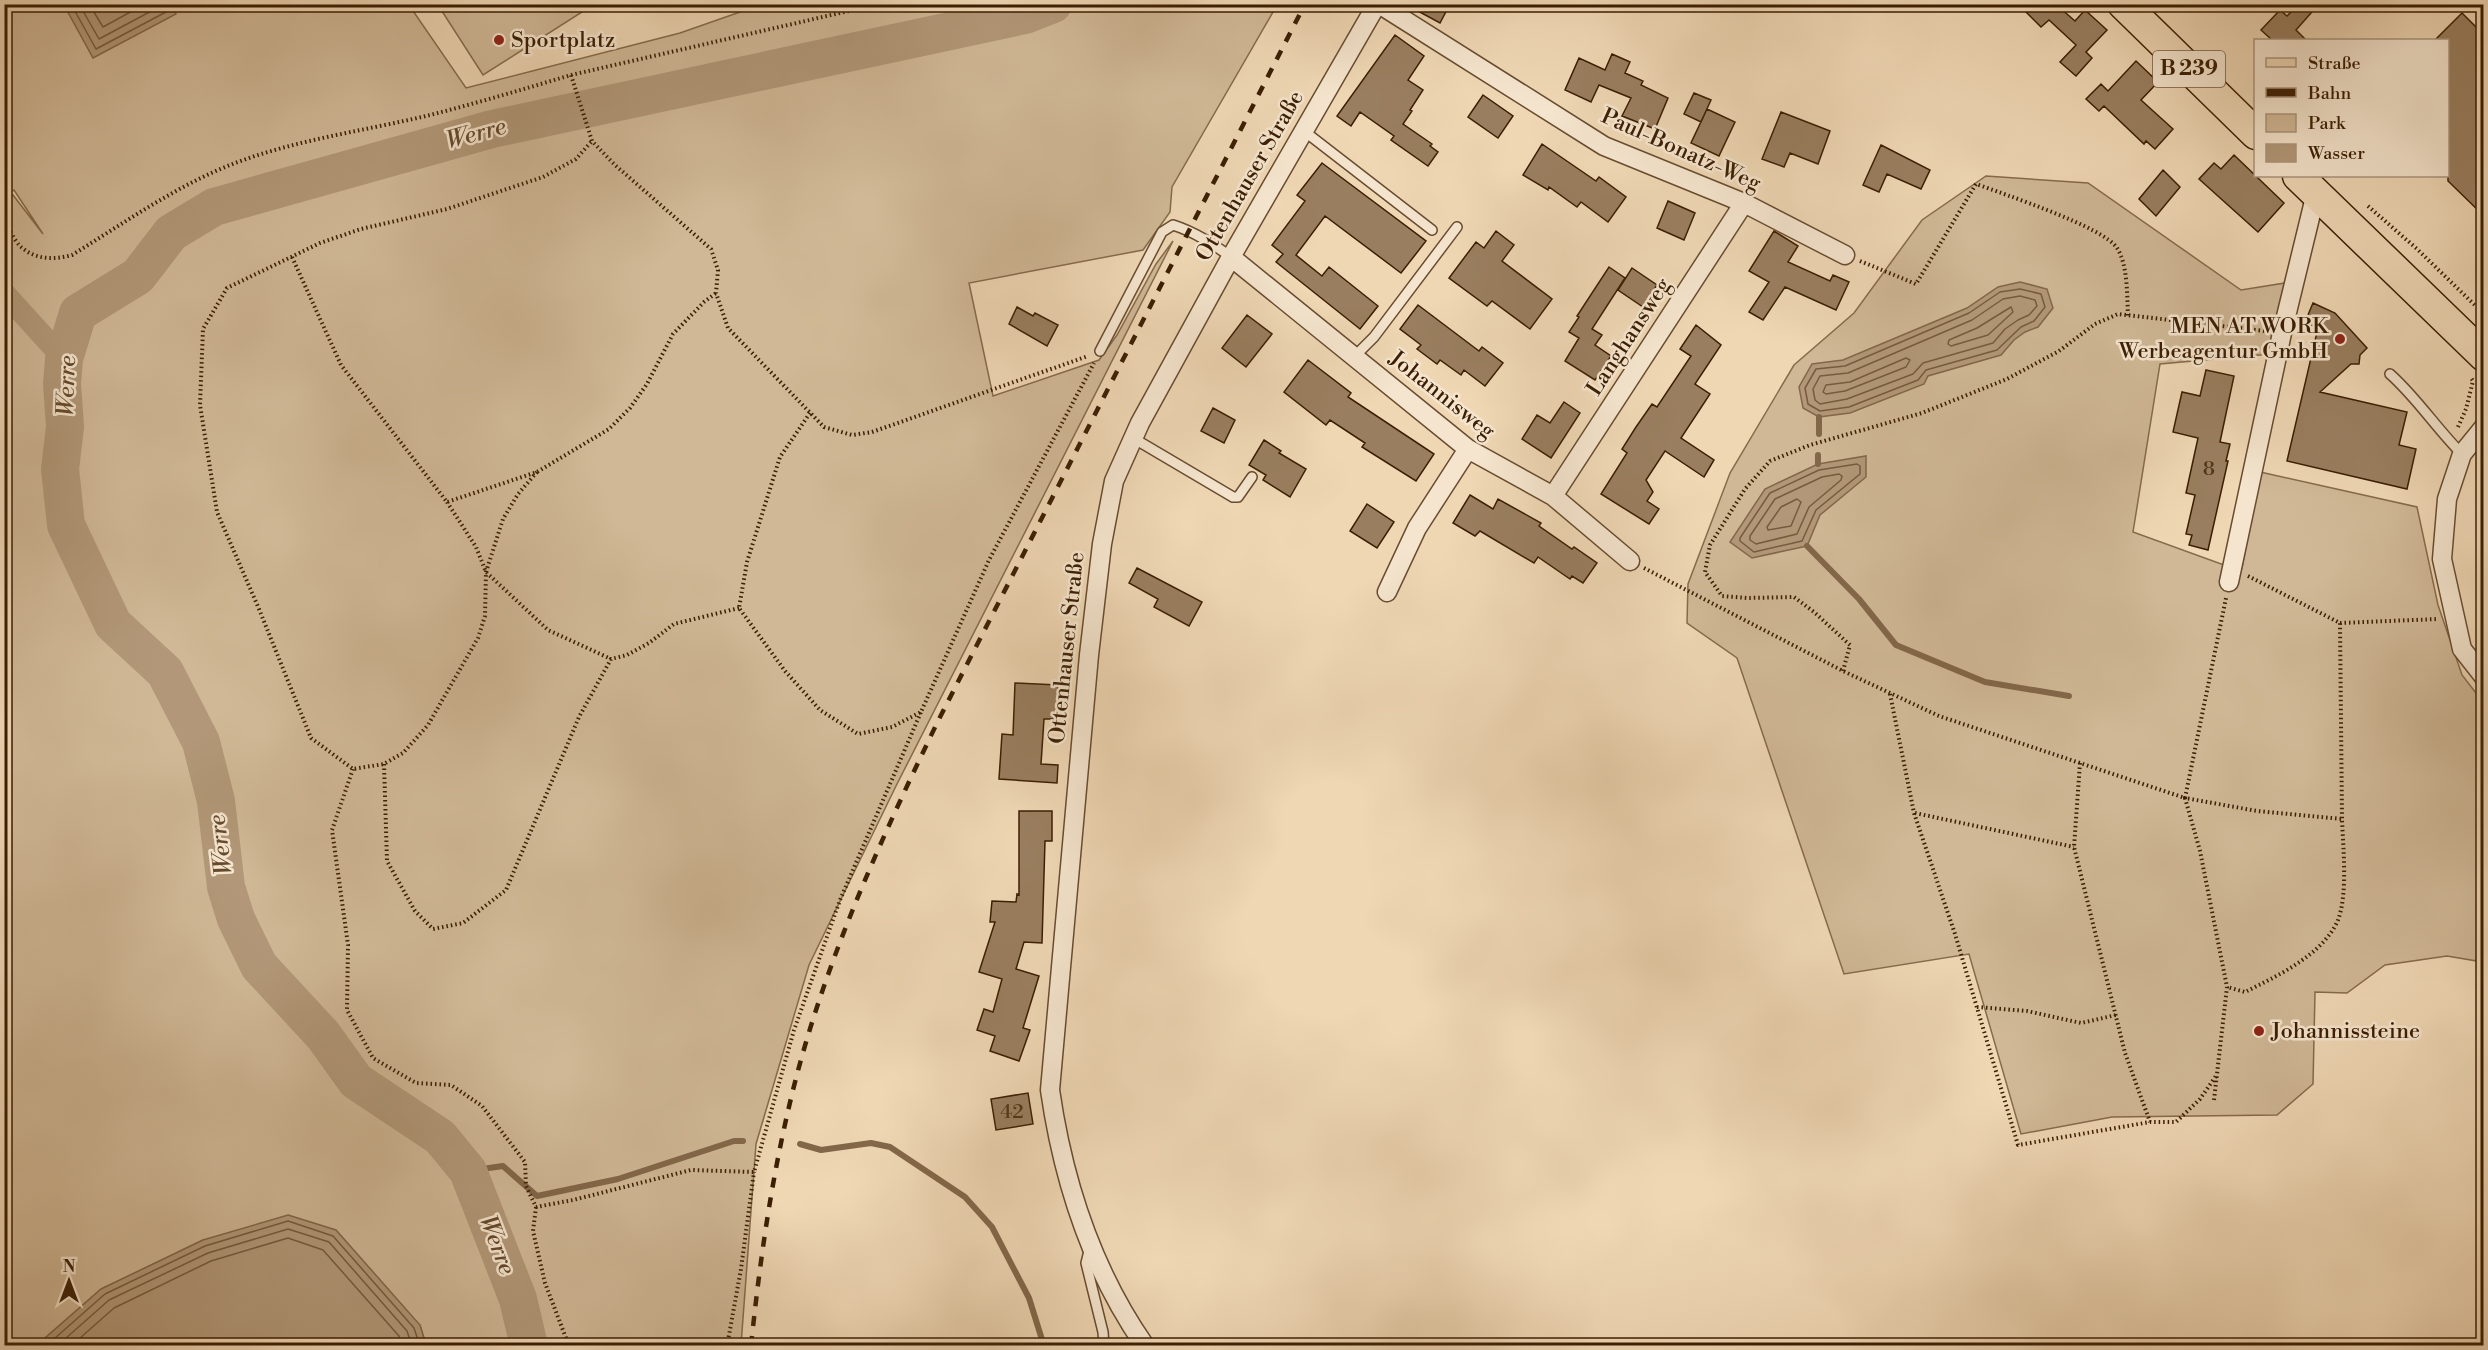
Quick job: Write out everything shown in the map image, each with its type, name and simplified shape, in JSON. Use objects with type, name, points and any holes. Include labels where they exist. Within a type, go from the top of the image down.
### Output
[{"type":"main road","name":"B 239","points":[[2123,4],[2254,132]]},
{"type":"main road","points":[[2307,184],[2476,365]]},
{"type":"street","name":"Ottenhauser Straße","points":[[1145,1346],[1129,1323],[1090,1245],[1066,1176],[1050,1090],[1088,667],[1102,544],[1114,482],[1133,438],[1231,257],[1378,4]]},
{"type":"street","name":"Paul-Bonatz-Weg","points":[[1378,4],[1604,146],[1744,203],[1845,255]]},
{"type":"street","points":[[2231,575],[2282,333],[2307,184]]},
{"type":"street","name":"Langhansweg","points":[[1553,496],[1744,203]]},
{"type":"street","name":"Johannisweg","points":[[1231,257],[1468,449],[1553,496],[1630,561]]},
{"type":"street","points":[[2484,427],[2456,448],[2447,499],[2442,559],[2462,649],[2484,677]]},
{"type":"street","points":[[1388,592],[1417,528],[1468,449]]},
{"type":"lane","points":[[1304,131],[1432,230]]},
{"type":"lane","points":[[1100,351],[1162,232],[1173,225],[1189,230],[1231,257]]},
{"type":"lane","points":[[1354,357],[1374,338],[1457,227]]},
{"type":"lane","points":[[2390,374],[2410,392],[2456,448]]},
{"type":"lane","points":[[1133,438],[1233,497],[1238,497],[1251,477]]},
{"type":"lane","points":[[1090,1245],[1086,1263],[1103,1332],[1104,1346]]},
{"type":"path","points":[[4,220],[20,246],[44,258],[58,259],[72,255],[159,201],[207,175],[259,156],[343,132],[430,115],[571,75],[879,4]]},
{"type":"path","points":[[571,75],[592,141],[615,165],[711,249],[718,270],[716,293],[728,328],[824,427],[852,435],[872,432],[1100,351]]},
{"type":"path","points":[[537,472],[518,494],[503,519],[486,572],[484,616],[478,638],[428,725],[403,753],[384,764],[354,768],[310,738],[259,609],[217,512],[200,405],[203,329],[227,288],[320,243],[361,229],[447,209],[543,177],[576,159],[592,141]]},
{"type":"path","points":[[1845,255],[1916,284],[1976,184],[2062,217],[2105,237],[2117,248],[2126,279],[2128,316]]},
{"type":"path","points":[[2367,205],[2417,249],[2484,314]]},
{"type":"path","points":[[292,257],[341,365],[447,502],[476,547],[486,572],[548,630],[612,658],[627,655],[649,643],[674,624],[739,608]]},
{"type":"path","points":[[447,502],[537,472],[609,429],[630,408],[647,384],[673,334],[716,293]]},
{"type":"path","points":[[1843,671],[1850,645],[1794,597],[1722,596],[1705,572],[1710,546],[1745,489],[1770,461],[1810,445],[1922,413],[2007,379],[2059,351],[2095,324],[2118,315],[2282,333]]},
{"type":"path","points":[[727,1346],[741,1269],[754,1172],[794,1030],[840,900],[989,560],[1100,351]]},
{"type":"path","points":[[2456,448],[2476,365]]},
{"type":"path","points":[[810,413],[780,458],[747,562],[739,608],[785,671],[820,710],[858,734],[892,728],[921,712]]},
{"type":"path","points":[[1630,561],[1843,671],[1939,716],[2185,798],[2257,811],[2342,819]]},
{"type":"path","points":[[2214,1100],[2227,987],[2200,851],[2185,798],[2231,575],[2340,623],[2455,619]]},
{"type":"path","points":[[2227,987],[2245,992],[2286,971],[2317,949],[2337,920],[2344,886],[2340,623]]},
{"type":"path","points":[[384,764],[387,861],[415,911],[433,928],[464,923],[506,890],[579,717],[612,658]]},
{"type":"path","points":[[1890,693],[1914,813],[1955,934],[2018,1145],[2150,1122],[2176,1122],[2200,1099],[2217,1074]]},
{"type":"path","points":[[2080,763],[2074,847],[2125,1053],[2150,1122]]},
{"type":"path","points":[[354,768],[332,830],[348,945],[347,1010],[374,1058],[416,1083],[451,1085],[482,1106],[525,1162],[526,1186],[536,1207],[533,1231],[545,1283],[569,1346]]},
{"type":"path","points":[[1914,813],[2074,847]]},
{"type":"path","points":[[1977,1007],[2027,1011],[2080,1023],[2116,1015]]},
{"type":"path","points":[[536,1207],[691,1170],[754,1172]]},
{"type":"green space","points":[[5,5],[409,5],[466,88],[680,33],[760,5],[1277,5],[1172,187],[1170,212],[1143,250],[969,283],[993,396],[1099,360],[1117,335],[1156,264],[1173,241],[896,786],[809,965],[756,1144],[741,1345],[426,1345],[420,1325],[203,1240],[102,1289],[37,1345],[5,1345],[5,198],[13,195],[43,234],[14,190],[5,195]]},
{"type":"green space","name":"Sportplatz","points":[[438,5],[593,5],[483,75]]},
{"type":"green space","points":[[1986,176],[2088,183],[2241,290],[2285,283],[2270,354],[2160,364],[2133,532],[2224,565],[2242,568],[2260,472],[2417,507],[2438,605],[2462,675],[2483,702],[2483,818],[2477,831],[2483,868],[2483,962],[2447,956],[2385,965],[2347,993],[2315,992],[2313,1084],[2277,1115],[2112,1117],[2021,1134],[1969,954],[1844,974],[1737,658],[1687,623],[1688,584],[1730,473],[1794,365],[1854,313],[1922,220]]},
{"type":"water","points":[[64,5],[171,5],[176,14],[93,58]]},
{"type":"water","points":[[2020,282],[2047,289],[2053,308],[2038,327],[2014,340],[2001,355],[1928,376],[1924,384],[1850,413],[1819,417],[1803,408],[1799,387],[1812,364],[1843,360],[1967,308],[1998,287]]},
{"type":"water","points":[[1866,456],[1866,477],[1820,515],[1807,546],[1752,558],[1730,542],[1765,489],[1818,464]]},
{"type":"water","points":[[288,1215],[336,1230],[420,1325],[426,1345],[37,1345],[101,1289],[203,1240]]},
{"type":"building","points":[[1405,4],[1450,4],[1440,23]]},
{"type":"building","points":[[2018,4],[2063,4],[2060,8],[2075,21],[2085,10],[2107,30],[2086,52],[2092,58],[2076,76],[2060,62],[2076,45],[2049,20],[2041,27]]},
{"type":"building","points":[[2299,4],[2319,4],[2296,30],[2305,39],[2271,39],[2261,30],[2280,10],[2287,16]]},
{"type":"building","points":[[2462,13],[2484,35],[2484,216],[2448,181],[2449,39],[2436,39]]},
{"type":"building","points":[[1395,35],[1424,56],[1408,80],[1423,90],[1403,124],[1432,144],[1430,146],[1438,152],[1428,166],[1391,140],[1394,136],[1360,112],[1351,126],[1337,116]]},
{"type":"building","points":[[1612,54],[1630,62],[1625,73],[1643,81],[1641,85],[1668,98],[1655,129],[1622,116],[1631,98],[1599,85],[1591,102],[1565,90],[1579,58],[1605,70]]},
{"type":"building","points":[[2136,61],[2158,82],[2141,100],[2173,129],[2155,149],[2146,141],[2144,144],[2104,106],[2099,111],[2086,99],[2101,84],[2108,91]]},
{"type":"building","points":[[1694,93],[1711,100],[1701,122],[1684,114]]},
{"type":"building","points":[[1483,95],[1513,116],[1498,138],[1468,117]]},
{"type":"building","points":[[1707,109],[1735,122],[1719,156],[1691,143]]},
{"type":"building","points":[[1781,112],[1830,131],[1818,164],[1790,153],[1784,167],[1762,159]]},
{"type":"building","points":[[1542,144],[1596,181],[1599,177],[1626,197],[1608,222],[1581,202],[1577,207],[1549,187],[1548,190],[1523,175]]},
{"type":"building","points":[[1881,145],[1930,170],[1921,189],[1887,174],[1879,192],[1863,185]]},
{"type":"building","points":[[2234,155],[2254,174],[2254,177],[2257,177],[2284,203],[2258,232],[2199,179],[2214,163],[2221,169]]},
{"type":"building","points":[[1322,163],[1426,241],[1401,273],[1325,216],[1296,255],[1322,276],[1329,267],[1378,306],[1360,329],[1276,262],[1283,254],[1272,245],[1305,201],[1297,195]]},
{"type":"building","points":[[2163,170],[2180,187],[2156,216],[2139,199]]},
{"type":"building","points":[[1668,201],[1695,213],[1684,240],[1657,228]]},
{"type":"building","points":[[1496,231],[1514,245],[1502,261],[1552,299],[1530,329],[1492,301],[1487,306],[1449,278],[1476,242],[1484,248]]},
{"type":"building","points":[[1774,231],[1798,246],[1788,262],[1830,281],[1833,275],[1849,282],[1836,310],[1785,287],[1763,320],[1749,312],[1769,282],[1749,271]]},
{"type":"building","points":[[1609,267],[1625,278],[1592,329],[1602,335],[1595,345],[1611,356],[1595,380],[1565,361],[1579,338],[1569,332]]},
{"type":"building","points":[[1632,268],[1657,285],[1643,307],[1618,290]]},
{"type":"building","points":[[2313,303],[2335,313],[2367,348],[2360,355],[2359,364],[2351,364],[2320,392],[2407,412],[2399,445],[2416,449],[2407,489],[2287,461],[2318,328],[2305,322]]},
{"type":"building","points":[[1418,305],[1479,351],[1482,347],[1503,363],[1485,386],[1464,370],[1461,375],[1440,360],[1437,364],[1417,349],[1421,345],[1400,329]]},
{"type":"building","points":[[1017,307],[1033,316],[1035,313],[1058,325],[1047,346],[1009,324]]},
{"type":"building","points":[[1247,315],[1272,334],[1246,367],[1222,348]]},
{"type":"building","points":[[1696,325],[1721,345],[1695,384],[1710,394],[1681,438],[1714,460],[1704,477],[1665,451],[1646,480],[1653,492],[1647,501],[1659,509],[1649,524],[1601,494],[1627,453],[1622,449],[1636,427],[1652,404],[1657,407],[1691,356],[1680,349]]},
{"type":"building","points":[[1308,360],[1351,393],[1348,397],[1434,454],[1416,481],[1362,447],[1365,443],[1330,420],[1326,425],[1284,392]]},
{"type":"building","points":[[2206,370],[2234,376],[2220,442],[2230,444],[2226,461],[2228,461],[2208,550],[2189,545],[2192,535],[2186,534],[2195,495],[2186,493],[2198,438],[2173,432],[2182,392],[2200,396]]},
{"type":"building","points":[[1564,402],[1580,413],[1551,458],[1522,439],[1537,415],[1550,423]]},
{"type":"building","points":[[1213,408],[1235,420],[1224,443],[1201,431]]},
{"type":"building","points":[[1264,440],[1281,451],[1279,453],[1306,469],[1290,497],[1263,480],[1266,475],[1249,465]]},
{"type":"building","points":[[1470,495],[1493,509],[1498,499],[1541,523],[1539,526],[1597,563],[1583,583],[1572,576],[1570,579],[1538,557],[1534,563],[1480,531],[1475,536],[1453,523]]},
{"type":"building","points":[[1367,504],[1394,522],[1377,548],[1350,531]]},
{"type":"building","points":[[1137,568],[1202,602],[1189,626],[1154,607],[1158,599],[1129,583]]},
{"type":"building","points":[[1015,683],[1058,685],[1056,719],[1044,719],[1041,764],[1058,765],[1057,783],[999,779],[1002,734],[1013,735]]},
{"type":"building","points":[[1019,811],[1052,811],[1052,841],[1045,841],[1042,943],[1024,942],[1016,969],[1039,976],[1023,1028],[1030,1030],[1019,1061],[990,1051],[995,1036],[977,1030],[984,1009],[993,1012],[1002,979],[979,972],[995,922],[990,922],[992,901],[1016,902],[1017,894],[1019,895]]},
{"type":"building","points":[[1028,1093],[1033,1124],[996,1130],[991,1099]]},
{"type":"waterway","name":"Werre","points":[[529,1346],[518,1299],[468,1171],[440,1137],[356,1081],[323,1035],[259,966],[236,919],[226,887],[216,801],[201,742],[165,672],[113,624],[66,525],[60,469],[65,427],[62,384],[64,359],[78,313],[138,276],[171,233],[214,207],[492,129],[1025,15],[1053,4]]},
{"type":"waterway","points":[[4,293],[64,359]]},
{"type":"waterway","points":[[1819,417],[1819,434]]},
{"type":"waterway","points":[[1818,455],[1818,464]]},
{"type":"waterway","points":[[1807,546],[1859,599],[1896,645],[1985,682],[2069,696]]},
{"type":"waterway","points":[[468,1171],[503,1166],[537,1196],[618,1179],[734,1141],[743,1141]]},
{"type":"waterway","points":[[800,1144],[821,1150],[871,1143],[890,1147],[965,1197],[992,1227],[1029,1298],[1044,1346]]},
{"type":"railway","points":[[751,1346],[768,1217],[793,1090],[821,994],[856,901],[939,719],[1305,4]]},
{"type":"place","name":"Sportplatz","points":[[499,40]]},
{"type":"place","name":"MEN AT WORK Werbeagentur GmbH","points":[[2340,339]]},
{"type":"place","name":"Johannissteine","points":[[2259,1031]]}]
